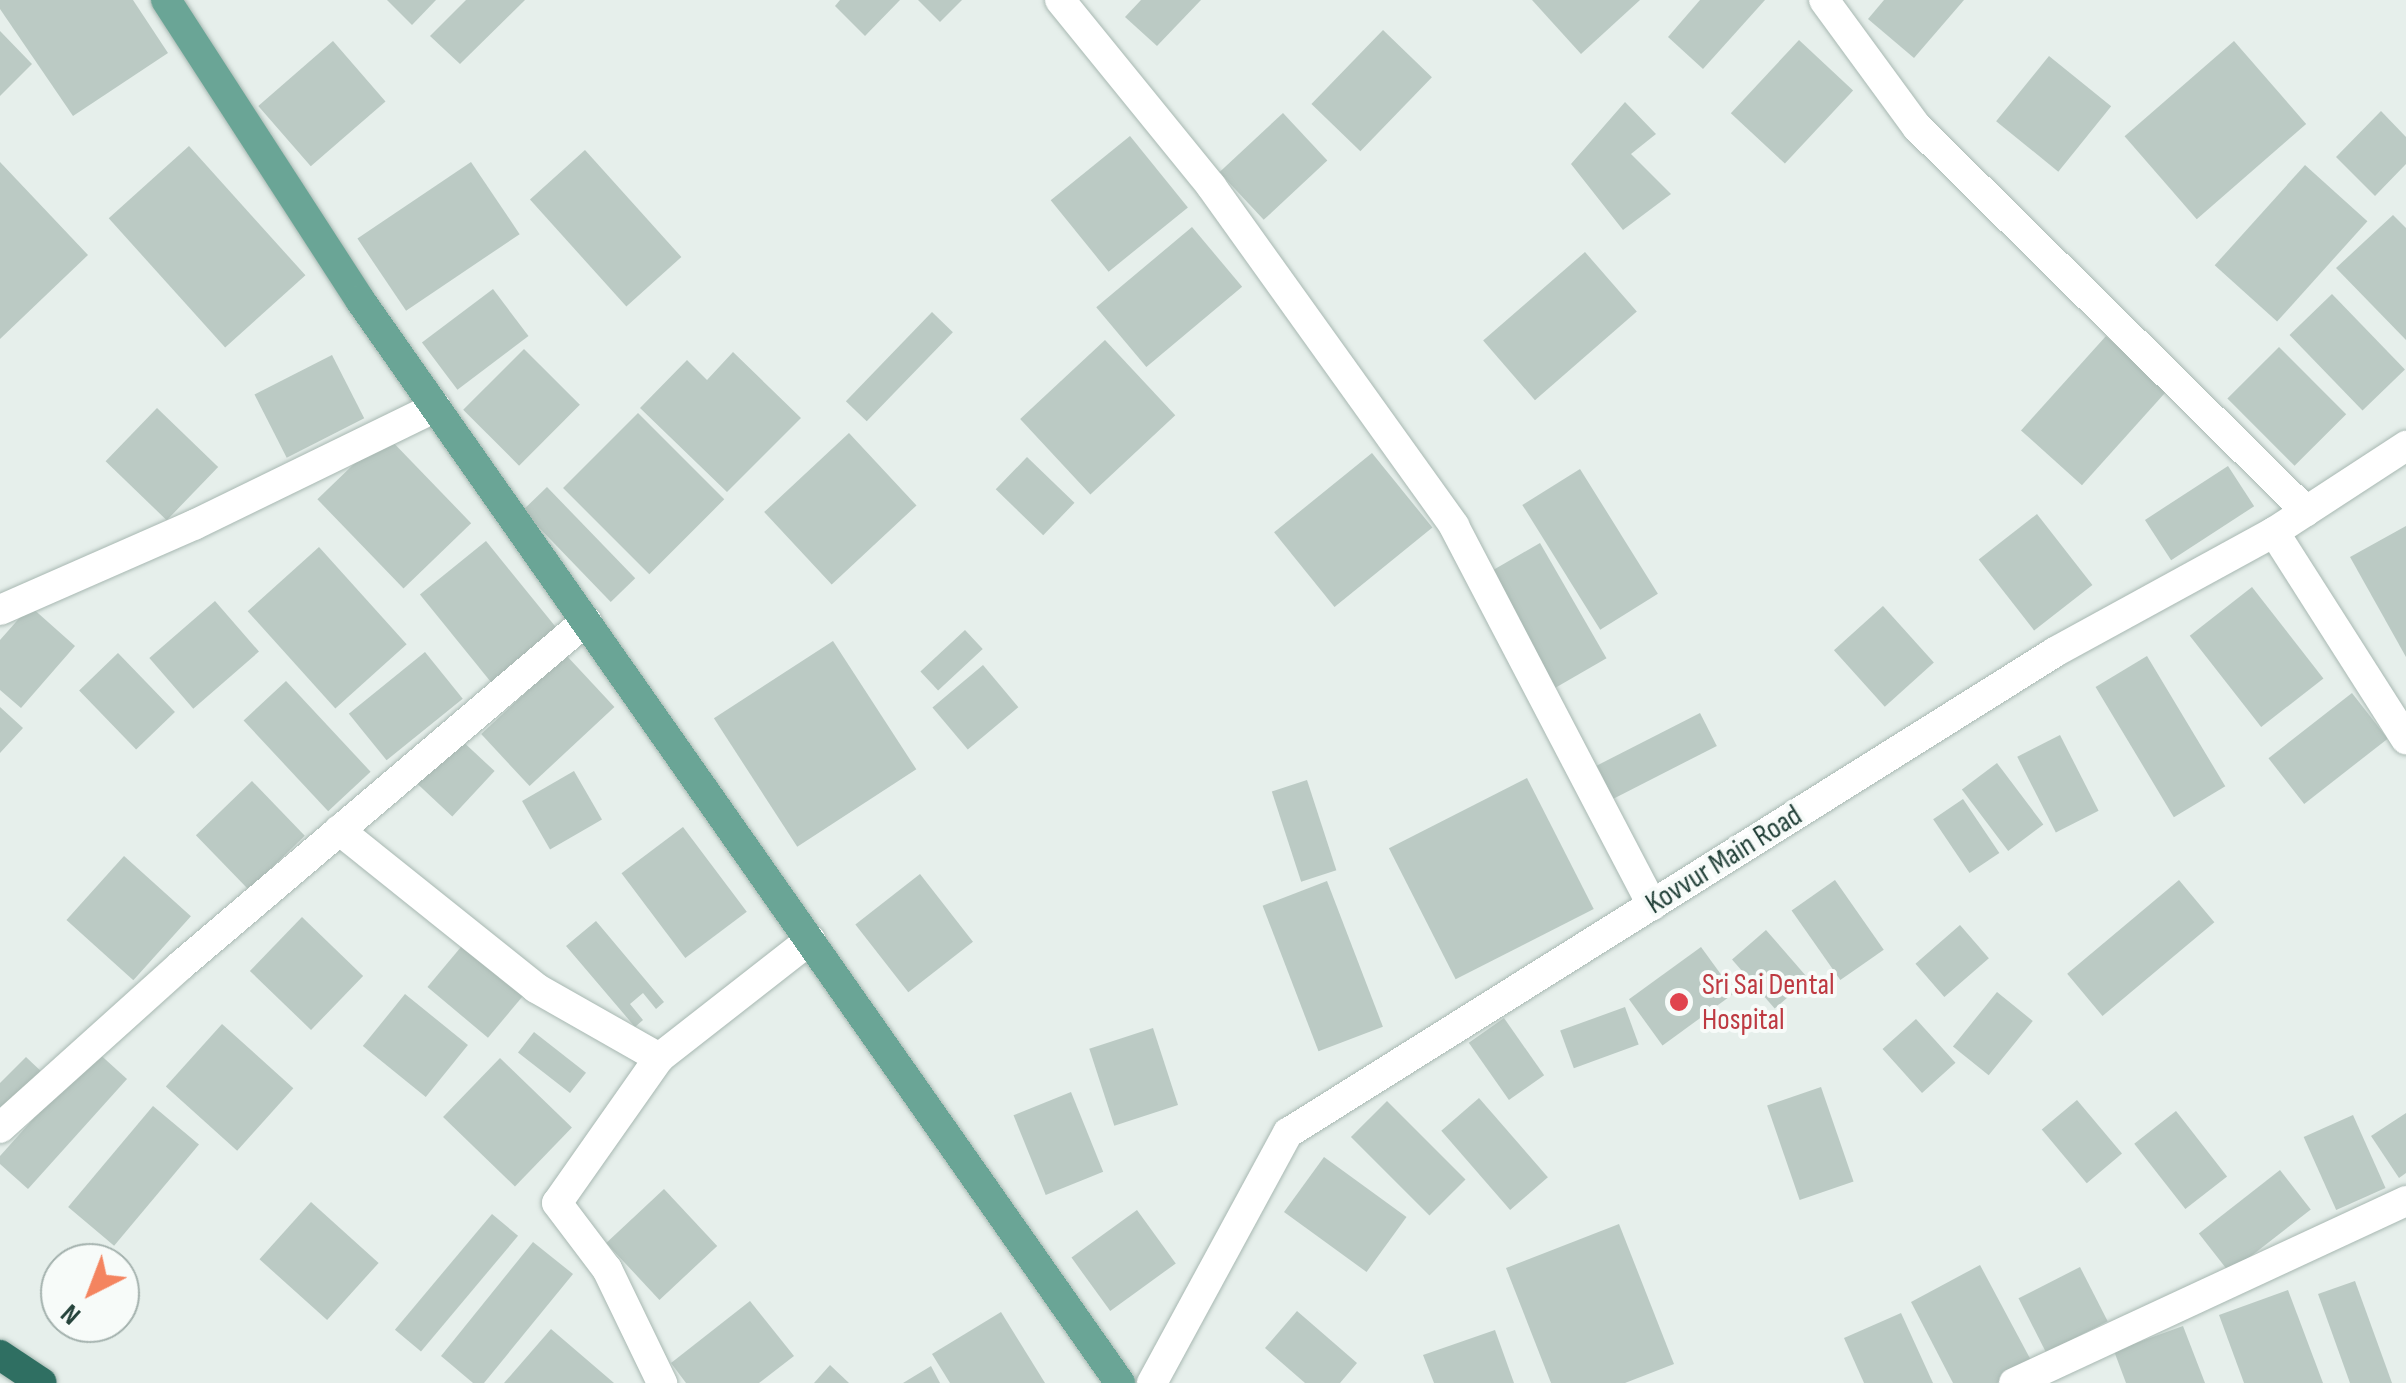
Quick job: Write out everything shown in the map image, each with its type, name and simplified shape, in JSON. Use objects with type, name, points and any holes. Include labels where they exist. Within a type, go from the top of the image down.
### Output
[{"type":"highway","points":[[0,1354],[42,1383]]},
{"type":"main road","points":[[166,0],[360,300],[1120,1383]]},
{"type":"street","points":[[1060,0],[1211,186],[1454,526],[1652,905]]},
{"type":"street","points":[[1824,0],[1918,128],[2306,511]]},
{"type":"street","points":[[0,610],[194,525],[436,407]]},
{"type":"street","name":"Kovvur Main Road","points":[[1152,1383],[1288,1133],[2055,652],[2274,532],[2406,446]]},
{"type":"street","points":[[2274,532],[2406,738]]},
{"type":"street","points":[[0,1128],[70,1062],[586,622]]},
{"type":"street","points":[[339,830],[536,988],[659,1058]]},
{"type":"street","points":[[662,1383],[607,1269],[557,1203],[659,1058],[810,940]]},
{"type":"street","points":[[2014,1383],[2406,1201]]},
{"type":"building","points":[[0,0],[133,0],[168,53],[73,116],[0,9]]},
{"type":"building","points":[[387,0],[436,0],[412,25]]},
{"type":"building","points":[[466,0],[525,0],[460,64],[430,36]]},
{"type":"building","points":[[840,0],[900,0],[865,36],[835,6]]},
{"type":"building","points":[[918,0],[962,0],[940,22]]},
{"type":"building","points":[[1141,0],[1201,0],[1157,46],[1125,17]]},
{"type":"building","points":[[1532,0],[1640,0],[1581,54]]},
{"type":"building","points":[[1700,0],[1765,0],[1703,69],[1668,37]]},
{"type":"building","points":[[1884,0],[1964,0],[1914,58],[1868,19]]},
{"type":"building","points":[[1383,30],[1432,77],[1360,151],[1311,104]]},
{"type":"building","points":[[0,31],[32,64],[0,96]]},
{"type":"building","points":[[1799,40],[1853,90],[1785,164],[1731,113]]},
{"type":"building","points":[[333,41],[385,101],[311,166],[258,106]]},
{"type":"building","points":[[2234,41],[2306,124],[2197,219],[2125,136]]},
{"type":"building","points":[[2049,56],[2111,106],[2058,172],[1996,121]]},
{"type":"building","points":[[1625,102],[1656,134],[1631,154],[1671,194],[1623,230],[1571,164]]},
{"type":"building","points":[[2381,111],[2406,137],[2406,164],[2375,196],[2336,157]]},
{"type":"building","points":[[1283,113],[1327,161],[1264,220],[1219,172]]},
{"type":"building","points":[[1130,136],[1188,207],[1109,272],[1051,200]]},
{"type":"building","points":[[189,146],[305,275],[225,348],[109,218]]},
{"type":"building","points":[[585,150],[681,257],[626,307],[530,200]]},
{"type":"building","points":[[0,162],[88,255],[0,339]]},
{"type":"building","points":[[471,162],[520,234],[406,311],[357,239]]},
{"type":"building","points":[[2305,165],[2367,221],[2277,322],[2215,265]]},
{"type":"building","points":[[2393,215],[2406,228],[2406,340],[2336,268]]},
{"type":"building","points":[[1192,227],[1242,287],[1146,367],[1096,307]]},
{"type":"building","points":[[1585,252],[1637,312],[1535,400],[1483,341]]},
{"type":"building","points":[[493,289],[529,336],[457,390],[422,343]]},
{"type":"building","points":[[2332,294],[2405,370],[2362,411],[2290,335]]},
{"type":"building","points":[[932,312],[953,332],[867,421],[846,401]]},
{"type":"building","points":[[2106,336],[2167,391],[2082,485],[2021,430]]},
{"type":"building","points":[[1105,340],[1175,415],[1090,494],[1020,419]]},
{"type":"building","points":[[2279,347],[2346,414],[2295,466],[2227,399]]},
{"type":"building","points":[[524,349],[580,405],[519,466],[463,410]]},
{"type":"building","points":[[733,352],[801,418],[727,492],[640,408],[687,360],[707,380]]},
{"type":"building","points":[[332,355],[364,418],[287,458],[254,394]]},
{"type":"building","points":[[157,408],[218,467],[167,520],[106,461]]},
{"type":"building","points":[[638,413],[724,499],[649,574],[563,488]]},
{"type":"building","points":[[849,433],[917,505],[832,585],[764,512]]},
{"type":"building","points":[[385,434],[471,523],[404,588],[317,499]]},
{"type":"building","points":[[1372,453],[1432,528],[1334,607],[1274,532]]},
{"type":"building","points":[[1027,457],[1074,503],[1043,535],[996,489]]},
{"type":"building","points":[[2228,466],[2254,506],[2171,560],[2145,520]]},
{"type":"building","points":[[1580,469],[1658,594],[1600,630],[1522,505]]},
{"type":"building","points":[[547,487],[635,578],[611,602],[523,511]]},
{"type":"building","points":[[2037,514],[2092,585],[2034,630],[1979,560]]},
{"type":"building","points":[[2406,526],[2406,657],[2350,557]]},
{"type":"building","points":[[486,541],[558,630],[492,684],[420,594]]},
{"type":"building","points":[[1540,543],[1606,658],[1555,688],[1488,573]]},
{"type":"building","points":[[319,547],[407,644],[335,709],[248,611]]},
{"type":"building","points":[[2252,587],[2323,678],[2261,727],[2190,636]]},
{"type":"building","points":[[215,601],[259,652],[193,709],[149,658]]},
{"type":"building","points":[[30,606],[75,646],[21,708],[0,690],[0,640]]},
{"type":"building","points":[[1883,606],[1934,662],[1885,707],[1834,650]]},
{"type":"building","points":[[965,630],[983,649],[938,691],[920,672]]},
{"type":"building","points":[[833,641],[916,769],[797,847],[714,718]]},
{"type":"building","points":[[425,652],[463,699],[387,760],[349,714]]},
{"type":"building","points":[[118,653],[175,712],[136,749],[79,691]]},
{"type":"building","points":[[566,655],[614,707],[530,786],[481,734]]},
{"type":"building","points":[[2147,656],[2225,786],[2174,817],[2096,687]]},
{"type":"building","points":[[983,665],[1018,707],[968,750],[932,707]]},
{"type":"building","points":[[286,681],[371,772],[328,811],[244,721]]},
{"type":"building","points":[[2352,693],[2388,739],[2304,804],[2268,758]]},
{"type":"building","points":[[0,707],[23,728],[0,753]]},
{"type":"building","points":[[1700,713],[1717,746],[1613,799],[1597,766]]},
{"type":"building","points":[[2060,735],[2099,811],[2056,833],[2017,757]]},
{"type":"building","points":[[458,737],[495,771],[452,816],[416,782]]},
{"type":"building","points":[[1997,763],[2043,824],[2008,851],[1962,789]]},
{"type":"building","points":[[574,771],[602,819],[550,849],[522,801]]},
{"type":"building","points":[[1527,778],[1594,909],[1456,979],[1389,848]]},
{"type":"building","points":[[1307,780],[1336,870],[1301,882],[1272,791]]},
{"type":"building","points":[[252,781],[305,836],[249,890],[196,835]]},
{"type":"building","points":[[1963,799],[1999,853],[1970,873],[1933,819]]},
{"type":"building","points":[[683,827],[747,912],[685,958],[622,873]]},
{"type":"building","points":[[124,856],[191,916],[133,980],[66,920]]},
{"type":"building","points":[[920,874],[973,942],[908,992],[855,924]]},
{"type":"building","points":[[1835,880],[1884,950],[1840,980],[1792,910]]},
{"type":"building","points":[[2179,880],[2214,922],[2103,1016],[2067,974]]},
{"type":"building","points":[[1327,881],[1383,1027],[1318,1051],[1263,906]]},
{"type":"building","points":[[302,917],[363,976],[311,1030],[250,971]]},
{"type":"building","points":[[596,921],[664,1002],[656,1009],[643,993],[630,1004],[643,1020],[635,1027],[566,946]]},
{"type":"building","points":[[1960,925],[1989,958],[1944,997],[1915,964]]},
{"type":"building","points":[[1766,930],[1809,979],[1775,1009],[1732,960]]},
{"type":"building","points":[[466,941],[527,992],[488,1038],[427,987]]},
{"type":"building","points":[[1701,947],[1735,993],[1663,1045],[1629,999]]},
{"type":"building","points":[[1997,992],[2033,1021],[1989,1075],[1953,1046]]},
{"type":"building","points":[[405,994],[468,1045],[426,1097],[363,1046]]},
{"type":"building","points":[[1625,1007],[1639,1045],[1574,1068],[1560,1031]]},
{"type":"building","points":[[1504,1018],[1544,1075],[1509,1100],[1469,1043]]},
{"type":"building","points":[[1916,1019],[1955,1063],[1922,1093],[1883,1049]]},
{"type":"building","points":[[222,1024],[293,1088],[237,1151],[166,1086]]},
{"type":"building","points":[[1153,1028],[1178,1105],[1114,1126],[1089,1049]]},
{"type":"building","points":[[534,1032],[586,1073],[570,1093],[518,1052]]},
{"type":"building","points":[[95,1050],[127,1079],[28,1189],[0,1164],[0,1156]]},
{"type":"building","points":[[26,1057],[45,1075],[0,1120],[0,1083]]},
{"type":"building","points":[[500,1058],[572,1127],[515,1186],[443,1117]]},
{"type":"building","points":[[1821,1087],[1854,1182],[1800,1200],[1767,1106]]},
{"type":"building","points":[[1071,1092],[1103,1172],[1046,1195],[1014,1115]]},
{"type":"building","points":[[1479,1098],[1548,1177],[1510,1210],[1441,1131]]},
{"type":"building","points":[[2077,1100],[2122,1154],[2087,1183],[2042,1130]]},
{"type":"building","points":[[1387,1101],[1465,1179],[1429,1216],[1351,1137]]},
{"type":"building","points":[[153,1106],[199,1145],[116,1243],[111,1243],[68,1207]]},
{"type":"building","points":[[2176,1111],[2227,1176],[2185,1209],[2134,1144]]},
{"type":"building","points":[[2406,1113],[2406,1173],[2399,1178],[2371,1136]]},
{"type":"building","points":[[2353,1115],[2386,1188],[2336,1210],[2304,1137]]},
{"type":"building","points":[[1324,1157],[1407,1217],[1367,1272],[1284,1212]]},
{"type":"building","points":[[2280,1170],[2311,1209],[2230,1273],[2199,1233]]},
{"type":"building","points":[[664,1189],[717,1246],[659,1300],[606,1243]]},
{"type":"building","points":[[311,1202],[379,1263],[327,1320],[259,1259]]},
{"type":"building","points":[[1137,1210],[1176,1263],[1110,1311],[1071,1258]]},
{"type":"building","points":[[492,1214],[518,1236],[421,1352],[395,1330]]},
{"type":"building","points":[[1619,1224],[1674,1364],[1625,1383],[1551,1383],[1506,1268]]},
{"type":"building","points":[[533,1242],[573,1274],[484,1383],[473,1383],[441,1356]]},
{"type":"building","points":[[1980,1265],[2033,1364],[1997,1383],[1953,1383],[1911,1302]]},
{"type":"building","points":[[2080,1267],[2108,1321],[2046,1353],[2019,1298]]},
{"type":"building","points":[[2355,1281],[2392,1383],[2350,1383],[2318,1294]]},
{"type":"building","points":[[2288,1290],[2323,1383],[2244,1383],[2219,1315]]},
{"type":"building","points":[[750,1301],[794,1356],[759,1383],[686,1383],[671,1363]]},
{"type":"building","points":[[1297,1311],[1357,1363],[1340,1383],[1305,1383],[1265,1348]]},
{"type":"building","points":[[1001,1312],[1045,1383],[950,1383],[932,1354]]},
{"type":"building","points":[[1901,1313],[1933,1383],[1864,1383],[1844,1338]]},
{"type":"building","points":[[2183,1326],[2205,1383],[2126,1383],[2114,1351]]},
{"type":"building","points":[[551,1329],[614,1383],[504,1383]]},
{"type":"building","points":[[1495,1330],[1514,1383],[1434,1383],[1423,1355]]},
{"type":"building","points":[[830,1365],[849,1383],[814,1383]]},
{"type":"building","points":[[931,1366],[940,1383],[903,1383]]},
{"type":"place","name":"Sri Sai Dental Hospital","points":[[1679,1002]]}]
